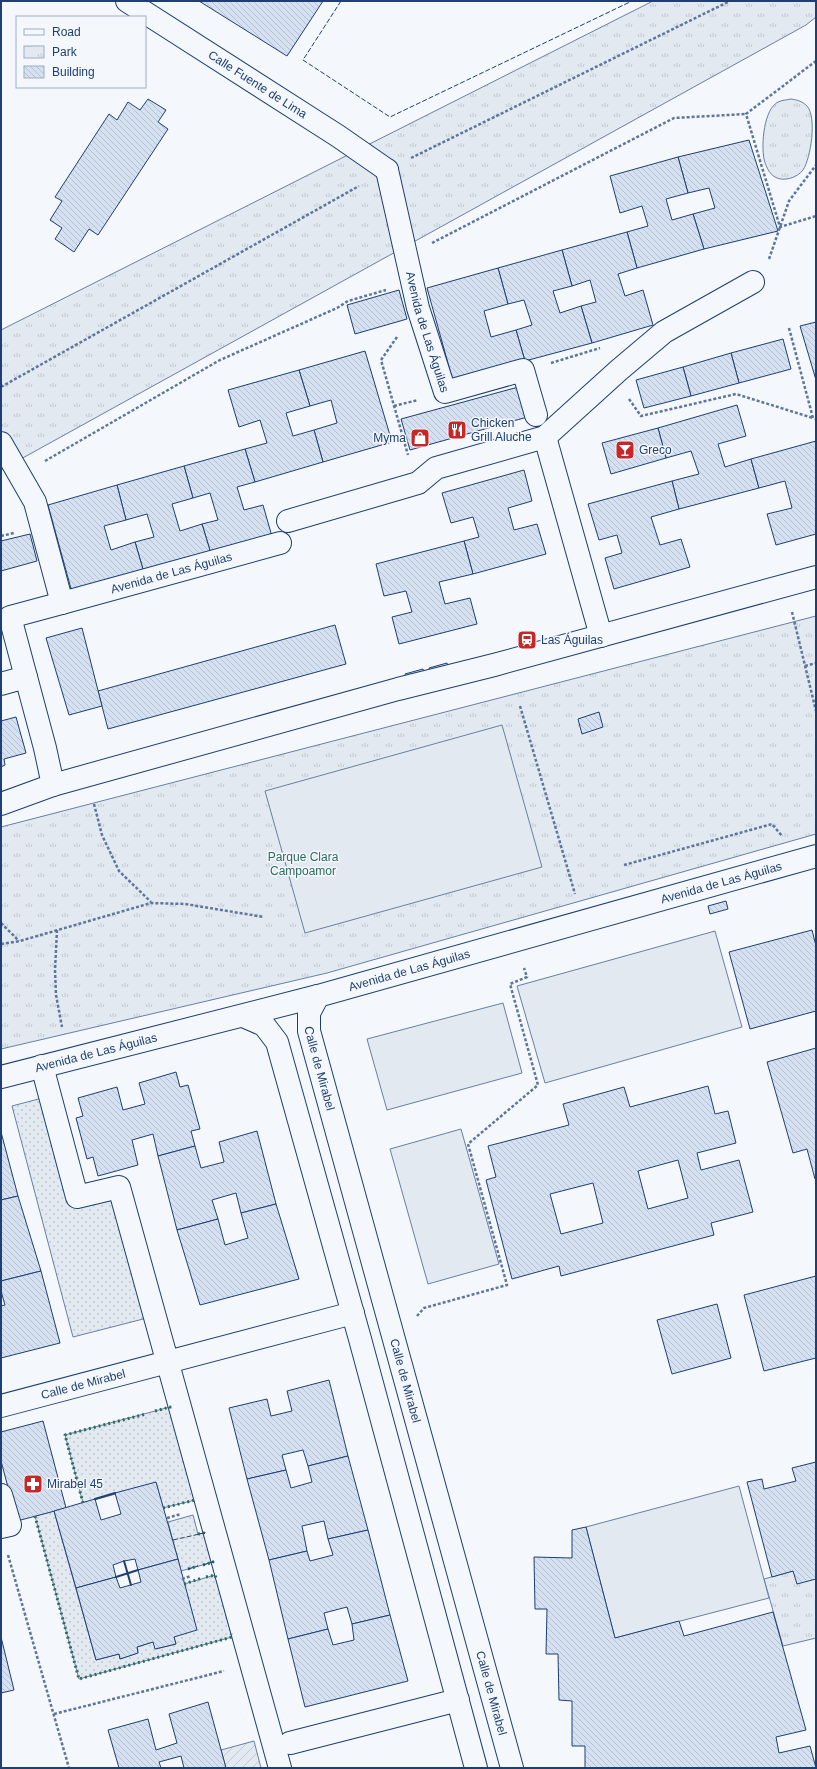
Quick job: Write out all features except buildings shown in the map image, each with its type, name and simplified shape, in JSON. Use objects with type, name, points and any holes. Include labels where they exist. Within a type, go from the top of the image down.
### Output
[{"type":"street","name":"Calle Fuente de Lima","points":[[127,1],[331,132],[387,170]]},
{"type":"street","name":"Avenida de Las Águilas","points":[[387,170],[418,308],[445,392],[523,370]]},
{"type":"street","points":[[288,521],[418,483],[436,468],[545,437],[619,370],[664,332],[752,282]]},
{"type":"street","points":[[523,370],[536,415]]},
{"type":"street","points":[[545,437],[601,636]]},
{"type":"street","points":[[1,443],[35,502],[62,603]]},
{"type":"street","name":"Avenida de Las Águilas","points":[[53,785],[45,748],[10,617],[280,543]]},
{"type":"street","points":[[1,804],[53,785],[398,689],[494,665],[816,577]]},
{"type":"street","points":[[1,684],[26,677]]},
{"type":"street","name":"Avenida de Las Águilas","points":[[1,1077],[318,996],[816,856]]},
{"type":"street","name":"Calle de Mirabel","points":[[318,996],[309,1013],[309,1031],[512,1768]]},
{"type":"street","points":[[243,1016],[264,1025],[277,1042],[353,1313],[476,1768]]},
{"type":"street","points":[[42,1066],[77,1197],[119,1187],[166,1362],[251,1665],[282,1745],[280,1768]]},
{"type":"street","name":"Calle de Mirabel","points":[[1,1406],[353,1313]]},
{"type":"street","points":[[1,1495],[10,1525],[1,1527]]},
{"type":"street","points":[[282,1745],[458,1700]]},
{"type":"path","points":[[1,387],[387,170],[730,1]]},
{"type":"path","points":[[407,256],[674,118],[746,114],[816,61]]},
{"type":"path","points":[[746,114],[780,227]]},
{"type":"path","points":[[770,258],[789,201],[816,165]]},
{"type":"path","points":[[780,227],[816,216]]},
{"type":"path","points":[[20,475],[220,360],[337,308],[348,301],[412,282]]},
{"type":"path","points":[[408,455],[381,360],[418,308]]},
{"type":"path","points":[[788,328],[815,418]]},
{"type":"path","points":[[523,370],[602,348]]},
{"type":"path","points":[[628,398],[641,416],[736,394],[815,418]]},
{"type":"path","points":[[790,606],[816,711]]},
{"type":"path","points":[[805,666],[816,663]]},
{"type":"path","points":[[520,706],[575,896]]},
{"type":"path","points":[[93,801],[102,835],[119,871],[151,903]]},
{"type":"path","points":[[624,865],[772,824],[784,838]]},
{"type":"path","points":[[1,944],[20,941],[151,903],[166,902],[185,904],[264,917]]},
{"type":"path","points":[[1,923],[20,941]]},
{"type":"path","points":[[58,930],[55,970],[56,995],[62,1028]]},
{"type":"path","points":[[415,1317],[424,1308],[508,1285],[468,1144],[538,1085],[510,984],[527,977],[523,965]]},
{"type":"path","points":[[8,1554],[69,1768]]},
{"type":"path","points":[[182,1579],[191,1576]]},
{"type":"path","points":[[54,1714],[251,1665]]},
{"type":"green space","points":[[653,1],[816,1],[816,17],[806,25],[1,470],[1,330]]},
{"type":"green space","points":[[791,99],[803,103],[810,111],[812,119],[812,138],[806,164],[803,170],[794,177],[782,179],[773,176],[766,166],[763,153],[763,136],[769,112],[773,106],[780,101]]},
{"type":"green space","name":"Parque Clara Campoamor","points":[[816,616],[816,834],[327,973],[1,1049],[1,827]]},
{"type":"green space","points":[[502,725],[542,867],[305,933],[265,791]]},
{"type":"green space","points":[[715,931],[742,1027],[545,1083],[517,986]]},
{"type":"green space","points":[[503,1003],[522,1073],[387,1110],[367,1039]]},
{"type":"green space","points":[[46,1097],[75,1205],[114,1194],[147,1318],[73,1337],[12,1106]]},
{"type":"green space","points":[[461,1129],[499,1264],[428,1284],[390,1149]]},
{"type":"green space","points":[[170,1407],[195,1500],[163,1508],[156,1483],[83,1503],[65,1435]]},
{"type":"green space","points":[[739,1486],[769,1598],[615,1638],[586,1527]]},
{"type":"green space","points":[[54,1511],[96,1660],[119,1654],[120,1659],[138,1653],[137,1647],[153,1642],[156,1649],[176,1644],[174,1637],[184,1584],[215,1575],[232,1637],[79,1679],[35,1516]]},
{"type":"green space","points":[[193,1515],[198,1534],[204,1533],[213,1562],[181,1571],[168,1522]]},
{"type":"green space","points":[[793,1571],[816,1579],[816,1638],[783,1646],[764,1579]]},
{"type":"green space","points":[[254,1741],[261,1768],[226,1768],[221,1750]]},
{"type":"hedge","points":[[155,1411],[170,1407],[170,1409]]},
{"type":"hedge","points":[[83,1503],[65,1435],[146,1414]]},
{"type":"hedge","points":[[163,1508],[195,1500],[194,1499]]},
{"type":"hedge","points":[[35,1516],[79,1679],[232,1637],[231,1634]]},
{"type":"hedge","points":[[198,1534],[205,1534]]},
{"type":"hedge","points":[[203,1565],[213,1562],[212,1561]]},
{"type":"hedge","points":[[188,1569],[198,1566]]},
{"type":"hedge","points":[[206,1577],[215,1575],[216,1578]]},
{"type":"hedge","points":[[184,1584],[202,1578]]},
{"type":"fence","points":[[341,1],[303,60],[390,117],[632,1]]},
{"type":"fence","points":[[173,1540],[205,1534]]},
{"type":"fence","points":[[203,1565],[213,1562],[212,1561]]},
{"type":"fence","points":[[188,1569],[198,1566]]},
{"type":"wall","points":[[95,1499],[115,1493]]},
{"type":"wall","points":[[124,1561],[131,1585]]},
{"type":"wall","points":[[116,1577],[138,1570]]},
{"type":"place","name":"Chicken Grill Aluche","points":[[457,430]]},
{"type":"place","name":"Myma","points":[[420,438]]},
{"type":"place","name":"Greco","points":[[625,450]]},
{"type":"place","name":"Las Águilas","points":[[527,640]]},
{"type":"place","name":"Mirabel 45","points":[[33,1484]]}]
